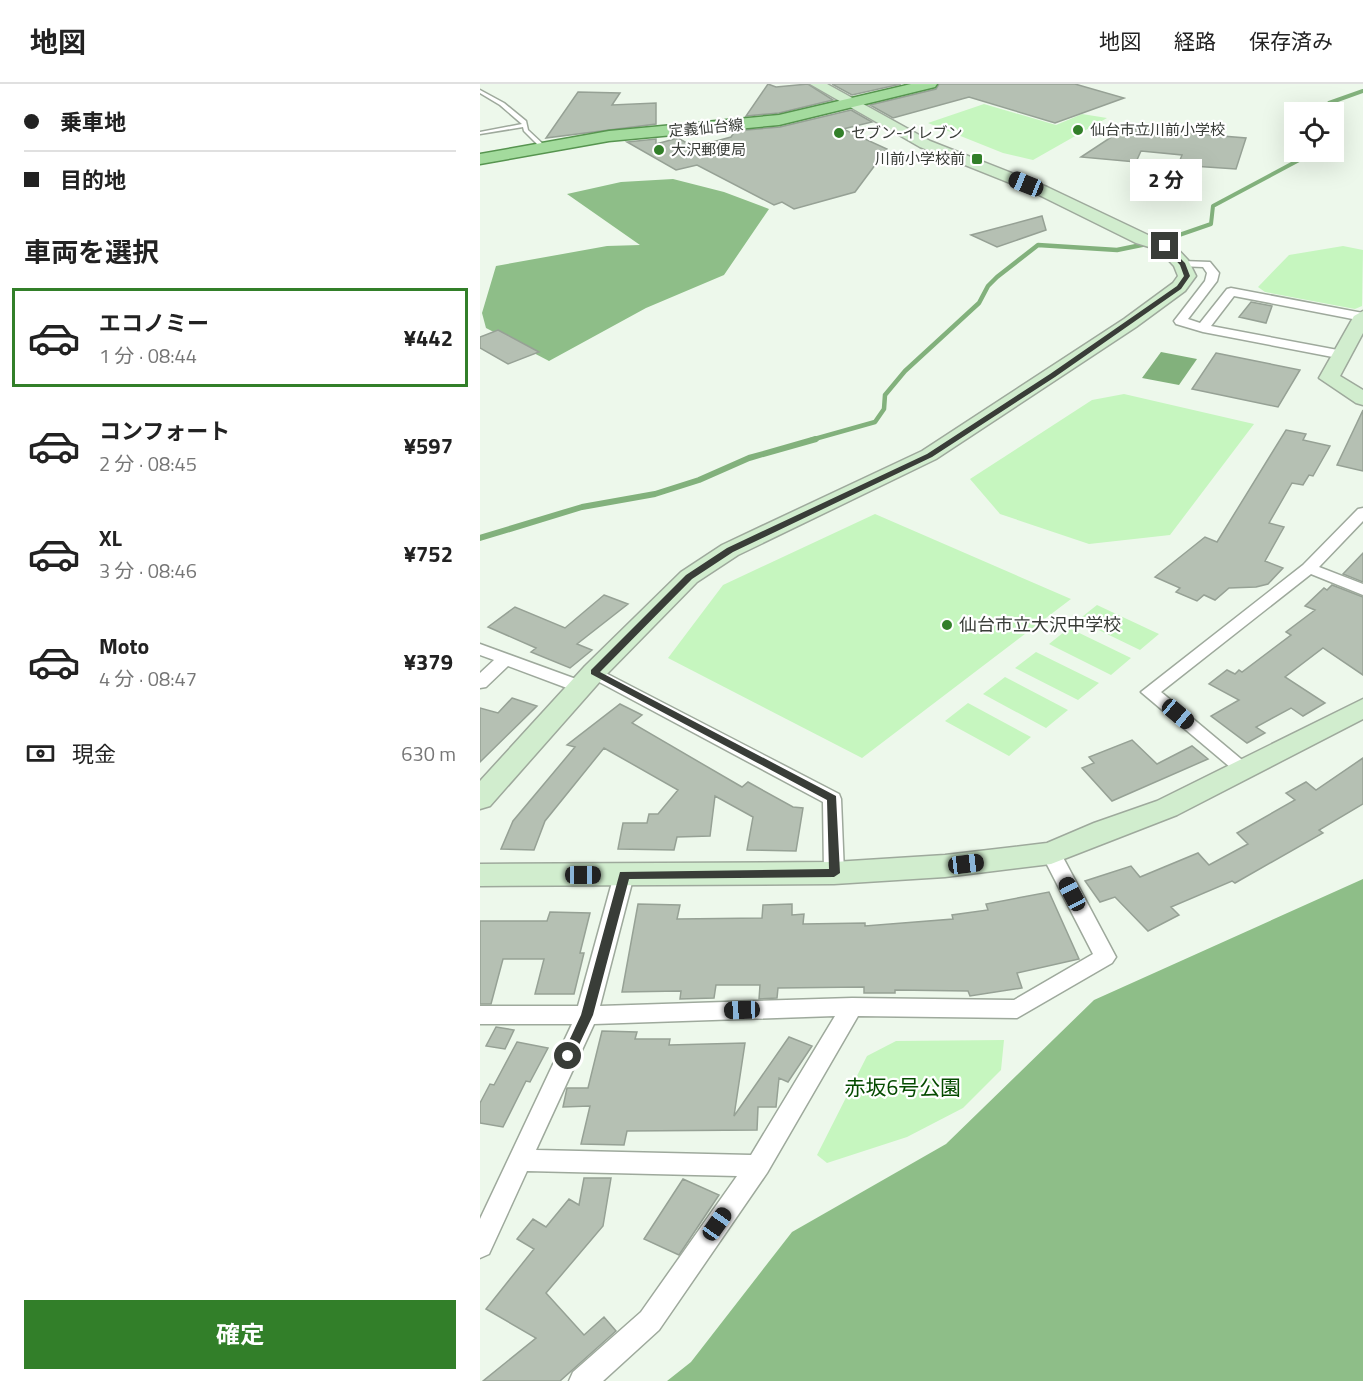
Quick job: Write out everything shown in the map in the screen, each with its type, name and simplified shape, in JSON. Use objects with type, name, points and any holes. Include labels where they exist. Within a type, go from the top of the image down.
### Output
[{"type":"main road","name":"定義仙台線","points":[[480,159],[542,146],[609,136],[779,120],[930,84]]},
{"type":"street","points":[[480,799],[587,680],[689,577],[730,550],[929,455],[1053,375],[1179,287],[1187,276],[1182,264],[1165,246],[1142,238],[1058,198],[925,144],[817,84]]},
{"type":"street","points":[[1182,264],[1206,264],[1213,273],[1211,281],[1180,321],[1203,328],[1343,354]]},
{"type":"street","points":[[1203,328],[1231,292],[1363,316],[1329,378],[1363,399]]},
{"type":"street","points":[[1244,770],[1150,692],[1309,568],[1362,515]]},
{"type":"street","points":[[1309,568],[1363,590]]},
{"type":"street","points":[[480,649],[505,659],[587,680],[832,799],[834,873]]},
{"type":"street","points":[[480,683],[505,659]]},
{"type":"street","points":[[480,875],[834,873],[945,866],[1051,853],[1104,830],[1167,808],[1363,708]]},
{"type":"street","points":[[480,1015],[587,1015],[852,1006],[1017,1009],[1105,957],[1051,853]]},
{"type":"street","points":[[480,1246],[587,1015],[624,875]]},
{"type":"street","points":[[583,1381],[650,1321],[758,1166],[852,1006]]},
{"type":"street","points":[[519,1160],[758,1166]]},
{"type":"lane","points":[[480,91],[502,104],[525,125],[542,146]]},
{"type":"lane","points":[[480,133],[525,125]]},
{"type":"green space","points":[[984,104],[1056,125],[1082,114],[1107,118],[1033,160],[1003,153],[928,123]]},
{"type":"green space","points":[[1343,246],[1363,250],[1362,306],[1355,309],[1265,292],[1258,287],[1289,255]]},
{"type":"green space","points":[[1124,394],[1254,424],[1170,535],[1089,544],[1000,514],[970,479],[1092,400]]},
{"type":"green space","points":[[875,514],[1071,599],[862,758],[668,658],[723,585]]},
{"type":"green space","points":[[1097,605],[1159,634],[1140,650],[1078,620]]},
{"type":"green space","points":[[1069,628],[1131,658],[1111,675],[1049,644]]},
{"type":"green space","points":[[1036,652],[1099,683],[1078,700],[1015,668]]},
{"type":"green space","points":[[1005,677],[1068,710],[1046,728],[983,694]]},
{"type":"green space","points":[[968,703],[1031,737],[1009,756],[945,721]]},
{"type":"green space","name":"赤坂6号公園","points":[[1004,1040],[1001,1070],[963,1108],[907,1137],[827,1163],[817,1155],[867,1056],[896,1041]]},
{"type":"shaded area","points":[[673,179],[724,192],[769,209],[724,275],[646,308],[549,361],[486,328],[482,313],[496,266],[607,246],[640,245],[567,194],[621,182]]},
{"type":"shaded area","points":[[1161,352],[1197,359],[1179,385],[1142,378]]},
{"type":"shaded area","points":[[1363,879],[1363,1381],[667,1381],[691,1362],[792,1232],[946,1144],[1094,1000]]},
{"type":"building","points":[[768,84],[776,87],[808,84],[833,100],[779,113],[746,116]]},
{"type":"building","points":[[832,84],[901,84],[852,95]]},
{"type":"building","points":[[939,84],[1075,84],[1124,98],[1055,123],[969,97],[893,118],[870,105],[936,89]]},
{"type":"building","points":[[578,92],[620,93],[612,105],[656,103],[656,124],[546,138]]},
{"type":"building","points":[[851,110],[872,122],[843,129],[887,149],[855,192],[794,209],[782,202],[774,205],[697,165],[676,170],[627,142],[656,139],[656,144],[678,138],[694,147],[731,137],[735,131],[780,127]]},
{"type":"building","points":[[1125,128],[1246,138],[1236,169],[1178,165],[1182,155],[1141,151],[1136,162],[1081,157]]},
{"type":"building","points":[[1042,216],[1046,230],[997,247],[971,235]]},
{"type":"building","points":[[1251,302],[1272,306],[1266,323],[1239,317]]},
{"type":"building","points":[[498,330],[539,352],[508,364],[480,348],[480,337]]},
{"type":"building","points":[[1216,353],[1300,370],[1278,407],[1192,389]]},
{"type":"building","points":[[1363,410],[1363,471],[1337,465]]},
{"type":"building","points":[[1286,430],[1306,434],[1303,440],[1330,446],[1313,476],[1309,475],[1303,485],[1292,483],[1269,523],[1284,527],[1265,561],[1283,568],[1268,584],[1229,588],[1215,600],[1204,595],[1197,601],[1176,592],[1180,588],[1155,577],[1205,537],[1217,542]]},
{"type":"building","points":[[1363,553],[1363,582],[1343,574]]},
{"type":"building","points":[[1332,585],[1363,597],[1363,675],[1323,648],[1285,677],[1325,703],[1303,716],[1291,708],[1256,727],[1265,733],[1247,743],[1211,716],[1239,700],[1209,684],[1227,670],[1235,674],[1239,670],[1242,672],[1291,635],[1286,632],[1315,610],[1305,606],[1324,588],[1327,590]]},
{"type":"building","points":[[604,595],[628,604],[577,644],[592,650],[570,668],[531,652],[536,648],[488,627],[515,607],[565,628]]},
{"type":"building","points":[[512,698],[537,706],[480,762],[480,708],[498,713]]},
{"type":"building","points":[[620,704],[642,715],[632,723],[742,787],[748,782],[793,807],[803,808],[796,851],[747,850],[753,817],[715,796],[710,836],[677,837],[674,850],[618,849],[623,823],[647,823],[649,814],[658,814],[678,790],[604,748],[545,821],[534,850],[501,849],[513,821],[575,747],[567,745]]},
{"type":"building","points":[[1132,740],[1157,764],[1192,746],[1208,759],[1112,801],[1082,768],[1094,763],[1089,757]]},
{"type":"building","points":[[1363,758],[1363,804],[1319,830],[1323,833],[1235,883],[1232,881],[1171,907],[1179,915],[1148,931],[1115,897],[1100,902],[1085,881],[1131,866],[1140,877],[1198,853],[1209,865],[1248,844],[1237,833],[1295,800],[1286,793],[1306,782],[1316,790]]},
{"type":"building","points":[[1049,892],[1079,959],[1017,973],[1022,988],[970,996],[968,991],[895,990],[895,993],[864,993],[864,987],[778,988],[777,998],[759,999],[760,985],[716,985],[714,998],[680,999],[681,991],[622,992],[638,904],[680,905],[677,919],[762,918],[763,905],[792,904],[792,915],[804,914],[803,924],[865,923],[865,926],[953,919],[952,915],[988,910],[986,904]]},
{"type":"building","points":[[550,912],[590,913],[580,953],[584,953],[574,994],[535,994],[544,959],[503,959],[491,1004],[480,1004],[480,921],[547,921]]},
{"type":"building","points":[[496,1027],[514,1030],[505,1049],[486,1046]]},
{"type":"building","points":[[602,1031],[637,1032],[635,1039],[670,1039],[669,1045],[745,1043],[734,1116],[789,1037],[812,1046],[788,1082],[779,1078],[776,1107],[758,1107],[757,1130],[627,1131],[624,1145],[581,1144],[590,1106],[563,1107],[567,1088],[588,1088]]},
{"type":"building","points":[[517,1042],[548,1048],[530,1082],[526,1081],[503,1127],[480,1123],[480,1103],[490,1084],[494,1085]]},
{"type":"building","points":[[584,1178],[611,1178],[603,1226],[546,1293],[584,1335],[604,1317],[616,1331],[560,1381],[483,1381],[536,1338],[486,1309],[534,1249],[517,1239],[533,1219],[546,1227],[569,1199],[579,1205]]},
{"type":"building","points":[[683,1179],[719,1195],[679,1255],[644,1239]]},
{"type":"waterway","points":[[1332,102],[1363,91]]},
{"type":"waterway","points":[[1156,243],[1211,224],[1213,206],[1295,162]]},
{"type":"waterway","points":[[811,440],[875,422],[884,409],[885,395],[905,371],[979,303],[988,286],[997,277],[1038,245],[1117,250],[1161,241]]},
{"type":"waterway","points":[[480,538],[582,507],[655,494],[699,480],[749,458],[816,439]]},
{"type":"place","name":"仙台市立川前小学校","points":[[1078,130]]},
{"type":"place","name":"セブン-イレブン","points":[[839,133]]},
{"type":"place","name":"大沢郵便局","points":[[659,150]]},
{"type":"place","name":"川前小学校前","points":[[977,159]]},
{"type":"place","name":"仙台市立大沢中学校","points":[[947,625]]},
{"type":"route","points":[[568,1056],[587,1015],[624,875],[834,873],[832,799],[594,672],[689,577],[730,550],[929,455],[1053,375],[1179,287],[1187,276],[1182,264],[1165,246]]}]
